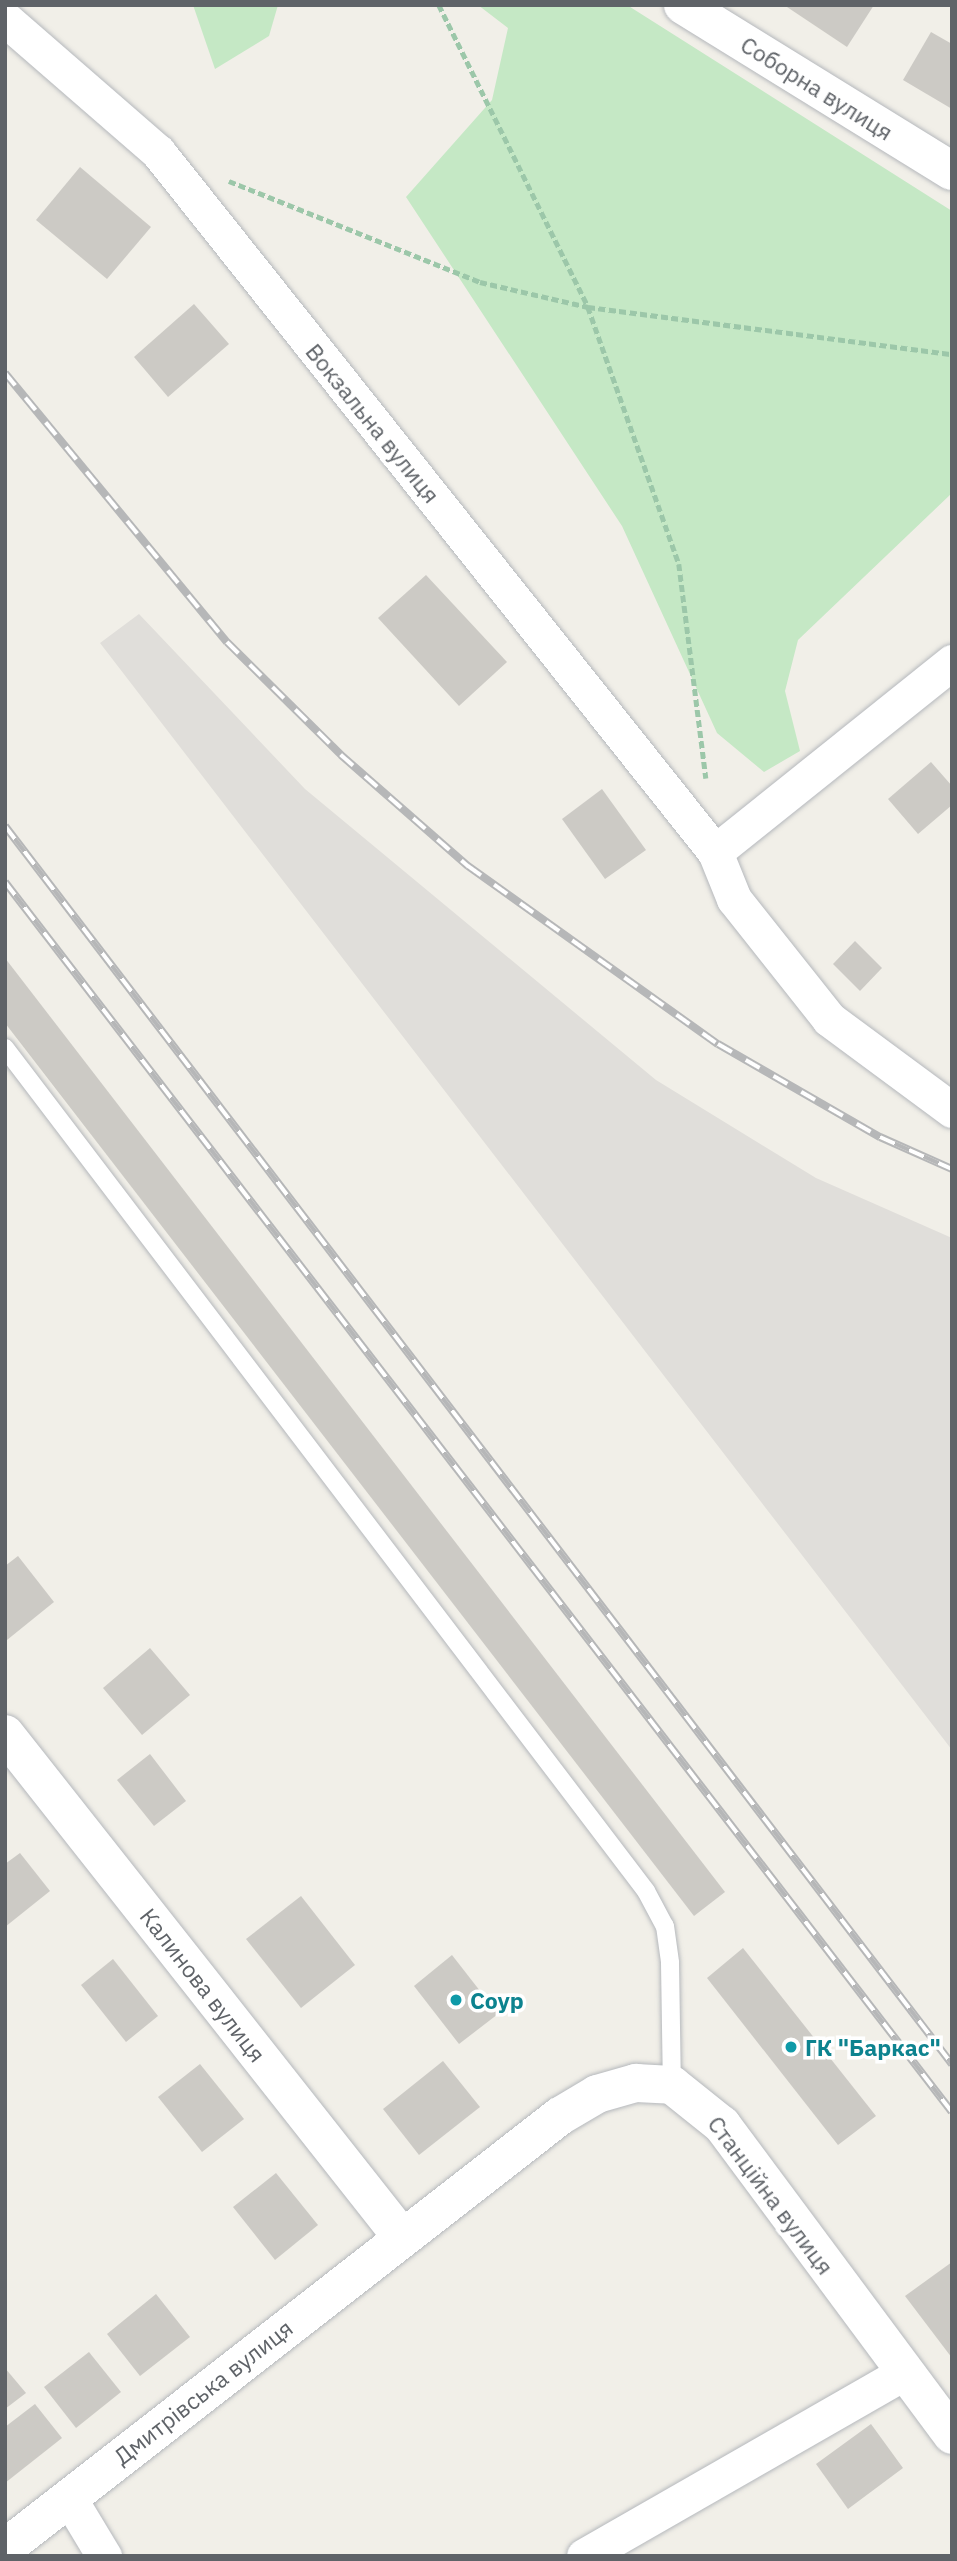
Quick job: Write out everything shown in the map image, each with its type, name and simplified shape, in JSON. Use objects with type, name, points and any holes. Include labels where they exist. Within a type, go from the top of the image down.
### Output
[{"type":"street","name":"Соборна вулиця","points":[[683,5],[952,171]]},
{"type":"street","name":"Вокзальна вулиця","points":[[5,19],[158,152],[715,852],[734,899],[829,1018],[952,1110]]},
{"type":"street","points":[[715,852],[952,662]]},
{"type":"street","name":"Калинова вулиця","points":[[5,1734],[401,2236]]},
{"type":"street","points":[[401,2236],[597,2094],[636,2082],[672,2085]]},
{"type":"street","name":"Станційна вулиця","points":[[672,2085],[722,2125],[952,2435]]},
{"type":"street","name":"Дмитрівська вулиця","points":[[5,2548],[401,2236]]},
{"type":"street","points":[[584,2556],[904,2373]]},
{"type":"street","points":[[69,2498],[104,2556]]},
{"type":"lane","points":[[5,1048],[646,1891],[665,1926],[670,1964],[672,2085]]},
{"type":"path","points":[[439,5],[588,307],[678,564],[706,784]]},
{"type":"path","points":[[222,178],[480,282],[588,307],[952,355]]},
{"type":"shaded area","points":[[139,614],[305,789],[656,1080],[816,1178],[952,1238],[952,1750],[100,643]]},
{"type":"green space","points":[[193,5],[278,5],[269,36],[215,69]]},
{"type":"green space","points":[[478,5],[627,5],[952,211],[952,493],[798,640],[785,691],[800,751],[764,772],[717,733],[622,526],[406,197],[492,100],[508,28]]},
{"type":"building","points":[[784,5],[874,5],[847,47]]},
{"type":"building","points":[[931,32],[952,44],[952,109],[903,80]]},
{"type":"building","points":[[80,167],[151,227],[107,279],[36,220]]},
{"type":"building","points":[[194,304],[229,344],[168,397],[134,357]]},
{"type":"building","points":[[426,575],[507,662],[459,706],[378,618]]},
{"type":"building","points":[[931,762],[952,786],[952,805],[918,834],[888,799]]},
{"type":"building","points":[[602,789],[646,850],[605,879],[562,819]]},
{"type":"building","points":[[855,941],[882,968],[860,991],[833,964]]},
{"type":"building","points":[[5,958],[725,1892],[694,1916],[5,1023]]},
{"type":"building","points":[[18,1556],[54,1602],[7,1640],[5,1566]]},
{"type":"building","points":[[150,1648],[190,1695],[142,1735],[103,1688]]},
{"type":"building","points":[[150,1754],[186,1801],[154,1826],[117,1780]]},
{"type":"building","points":[[20,1853],[50,1891],[5,1927],[5,1864]]},
{"type":"building","points":[[301,1896],[355,1965],[301,2008],[246,1939]]},
{"type":"building","name":"ГК \"Баркас\"","points":[[743,1948],[876,2116],[838,2145],[707,1978]]},
{"type":"building","name":"Соур","points":[[452,1955],[498,2014],[459,2044],[414,1986]]},
{"type":"building","points":[[113,1959],[158,2016],[126,2042],[81,1985]]},
{"type":"building","points":[[443,2061],[480,2107],[419,2155],[383,2109]]},
{"type":"building","points":[[200,2064],[244,2119],[202,2152],[158,2097]]},
{"type":"building","points":[[276,2173],[318,2225],[275,2260],[233,2207]]},
{"type":"building","points":[[952,2262],[952,2358],[905,2296]]},
{"type":"building","points":[[156,2294],[190,2337],[140,2376],[107,2334]]},
{"type":"building","points":[[89,2352],[121,2392],[76,2428],[44,2387]]},
{"type":"building","points":[[5,2368],[26,2393],[5,2409]]},
{"type":"building","points":[[35,2404],[62,2438],[5,2483],[5,2427]]},
{"type":"building","points":[[871,2424],[903,2468],[848,2509],[816,2464]]},
{"type":"railway","points":[[5,373],[227,642],[341,755],[468,866],[718,1044],[880,1137],[952,1169]]},
{"type":"railway","points":[[5,826],[952,2064]]},
{"type":"railway","points":[[5,882],[952,2112]]},
{"type":"place","name":"Соур","points":[[456,2000]]},
{"type":"place","name":"ГК \"Баркас\"","points":[[791,2047]]}]
